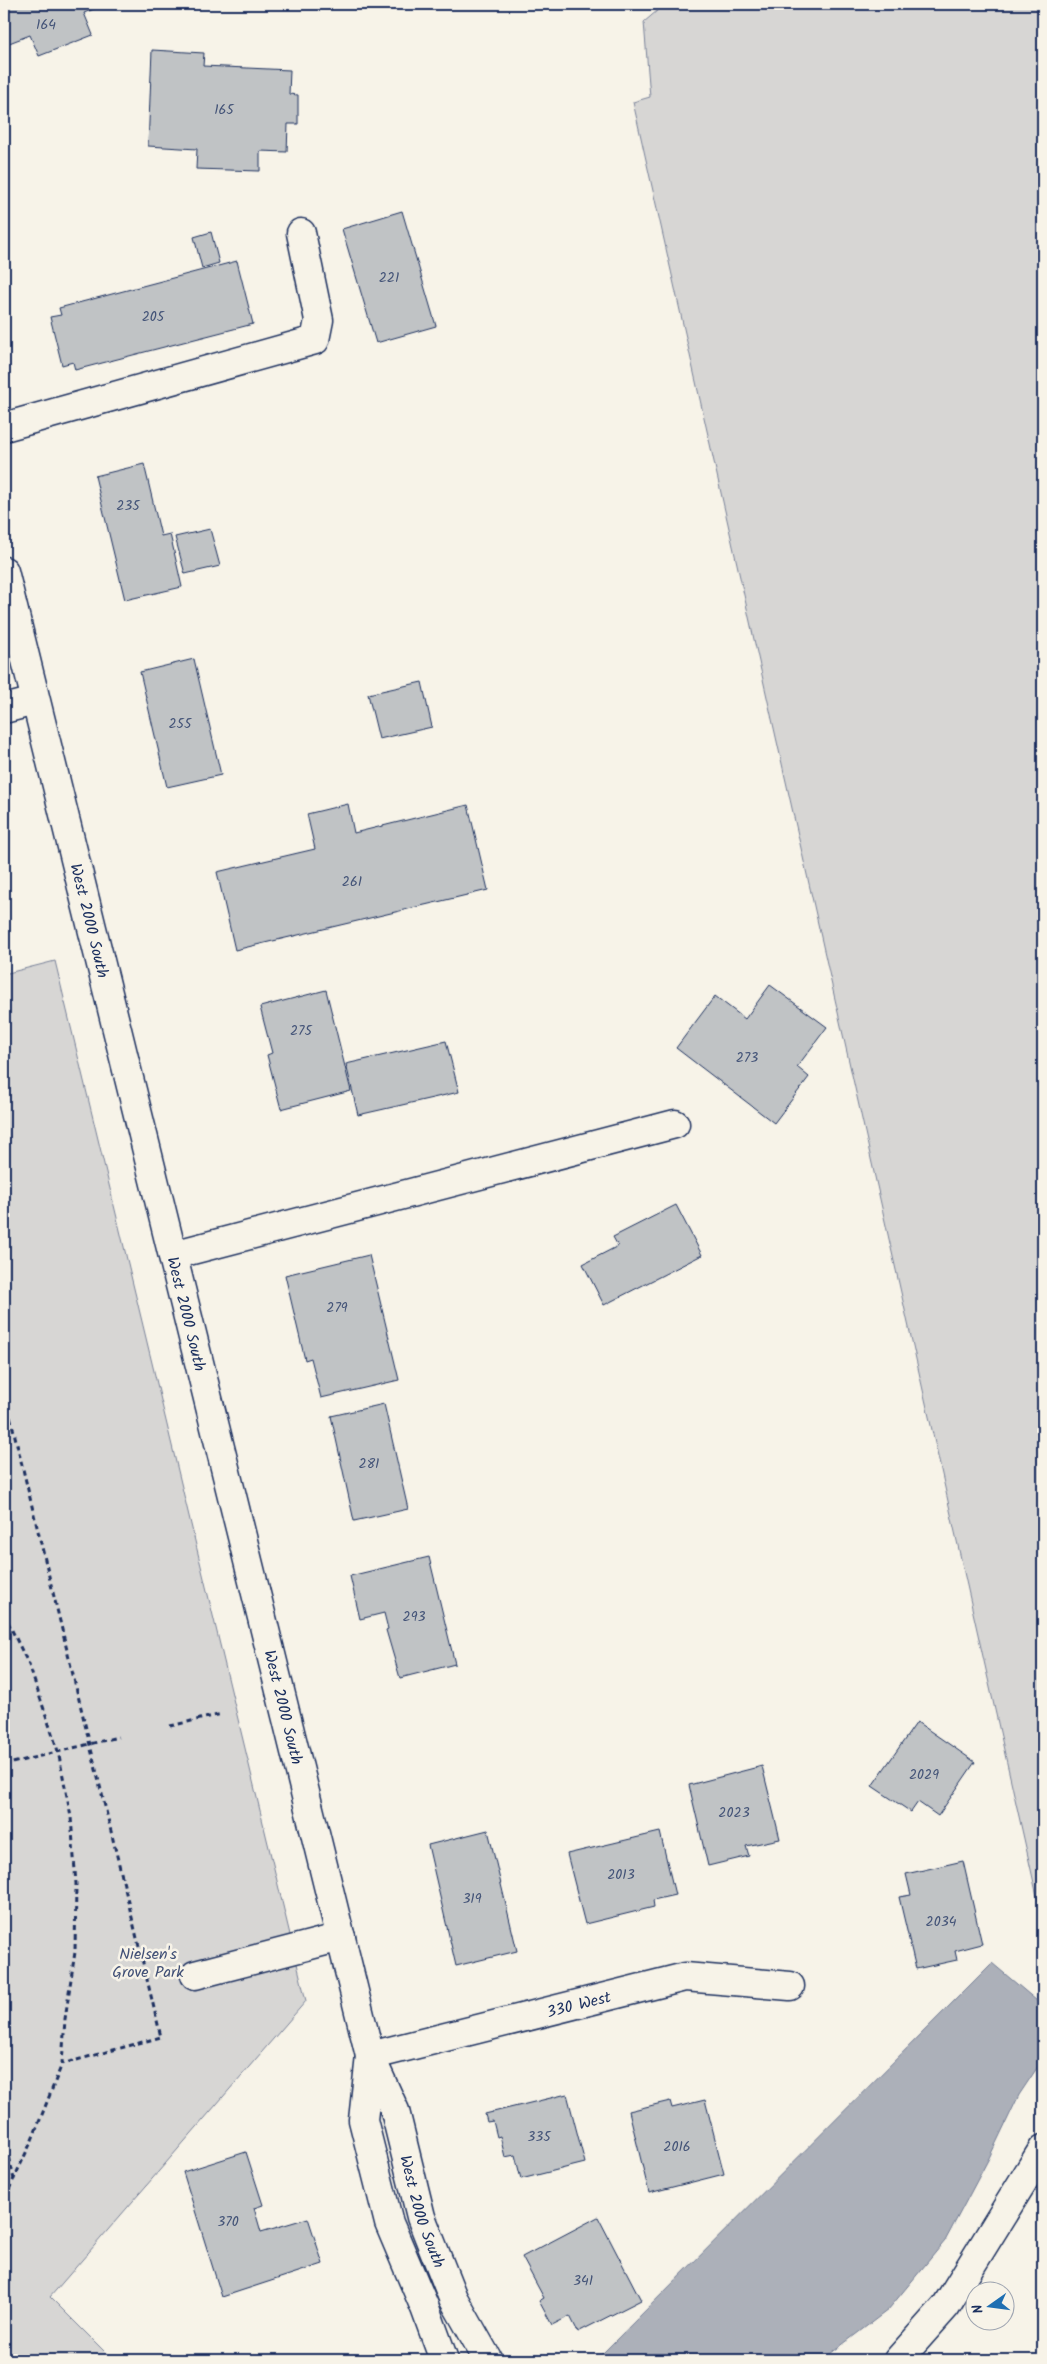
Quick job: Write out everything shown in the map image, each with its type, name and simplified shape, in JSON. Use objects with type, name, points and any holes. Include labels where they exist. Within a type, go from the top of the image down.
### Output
[{"type":"street","points":[[4,427],[315,340],[319,320],[301,234]]},
{"type":"street","name":"West 2000 South","points":[[4,571],[370,2056],[395,2111],[420,2217],[453,2298],[488,2360]]},
{"type":"street","points":[[4,709],[35,701]]},
{"type":"street","points":[[173,1255],[675,1124]]},
{"type":"street","points":[[195,1975],[341,1937]]},
{"type":"street","name":"330 West","points":[[370,2056],[685,1977],[790,1986]]},
{"type":"street","name":"West 2000 South","points":[[370,2056],[362,2120],[389,2223],[425,2308],[444,2360]]},
{"type":"street","points":[[898,2360],[946,2306],[1043,2149]]},
{"type":"path","points":[[4,1391],[161,2037],[62,2064]]},
{"type":"path","points":[[4,1614],[29,1665],[58,1751],[72,1817],[76,1884],[75,1952],[65,2019],[62,2064],[32,2140],[4,2200]]},
{"type":"path","points":[[170,1726],[222,1714]]},
{"type":"path","points":[[4,1765],[118,1737]]},
{"type":"path","points":[[4,2131],[14,2180]]},
{"type":"green space","points":[[665,4],[1043,4],[1043,1923],[633,102],[650,97],[644,22]]},
{"type":"green space","name":"Nielsen's Grove Park","points":[[55,961],[306,2001],[50,2297],[113,2360],[4,2360],[4,974]]},
{"type":"shaded area","points":[[992,1963],[1043,2006],[1043,2059],[1019,2095],[988,2160],[945,2241],[888,2310],[822,2360],[596,2360]]},
{"type":"building","points":[[4,4],[106,4],[84,13],[93,35],[39,56],[30,35],[4,45]]},
{"type":"building","points":[[152,50],[204,53],[203,66],[290,70],[289,94],[298,95],[298,124],[288,124],[287,152],[260,151],[260,171],[196,169],[197,149],[148,146]]},
{"type":"building","points":[[402,211],[436,326],[376,343],[342,229]]},
{"type":"building","points":[[211,232],[219,263],[202,268],[194,237]]},
{"type":"building","points":[[237,261],[253,324],[75,370],[73,362],[62,365],[50,317],[61,315],[59,308]]},
{"type":"building","points":[[144,464],[161,536],[170,534],[182,587],[125,600],[95,476]]},
{"type":"building","points":[[210,529],[220,566],[185,574],[175,537]]},
{"type":"building","points":[[194,659],[221,775],[167,787],[140,672]]},
{"type":"building","points":[[422,682],[432,727],[379,739],[368,694]]},
{"type":"building","points":[[348,804],[354,833],[468,805],[488,890],[235,950],[217,872],[315,849],[307,814]]},
{"type":"building","points":[[770,985],[827,1027],[797,1067],[809,1077],[774,1123],[676,1048],[715,996],[745,1019]]},
{"type":"building","points":[[326,990],[351,1091],[281,1109],[267,1055],[272,1053],[260,1007]]},
{"type":"building","points":[[446,1041],[459,1092],[358,1115],[346,1064]]},
{"type":"building","points":[[676,1205],[702,1255],[604,1305],[583,1264],[618,1246],[613,1237]]},
{"type":"building","points":[[369,1255],[399,1380],[321,1398],[311,1358],[305,1360],[285,1275]]},
{"type":"building","points":[[384,1404],[408,1509],[354,1521],[331,1416]]},
{"type":"building","points":[[429,1557],[455,1664],[400,1678],[386,1630],[388,1629],[384,1613],[360,1619],[350,1576]]},
{"type":"building","points":[[917,1722],[975,1762],[938,1816],[918,1802],[911,1812],[872,1786]]},
{"type":"building","points":[[762,1766],[780,1839],[746,1846],[749,1856],[708,1866],[689,1785]]},
{"type":"building","points":[[488,1830],[517,1951],[456,1966],[428,1845]]},
{"type":"building","points":[[660,1832],[675,1895],[653,1900],[654,1907],[585,1924],[567,1854]]},
{"type":"building","points":[[963,1861],[982,1944],[955,1951],[957,1960],[916,1969],[899,1897],[911,1895],[906,1874]]},
{"type":"building","points":[[567,2094],[585,2163],[521,2179],[515,2155],[505,2157],[500,2136],[497,2137],[493,2121],[487,2122],[485,2114]]},
{"type":"building","points":[[705,2100],[724,2174],[649,2193],[629,2111],[670,2101],[672,2108]]},
{"type":"building","points":[[246,2152],[263,2205],[254,2208],[261,2232],[308,2218],[323,2264],[222,2297],[183,2172]]},
{"type":"building","points":[[598,2217],[641,2300],[578,2332],[570,2316],[552,2325],[539,2301],[544,2298],[522,2257]]}]
